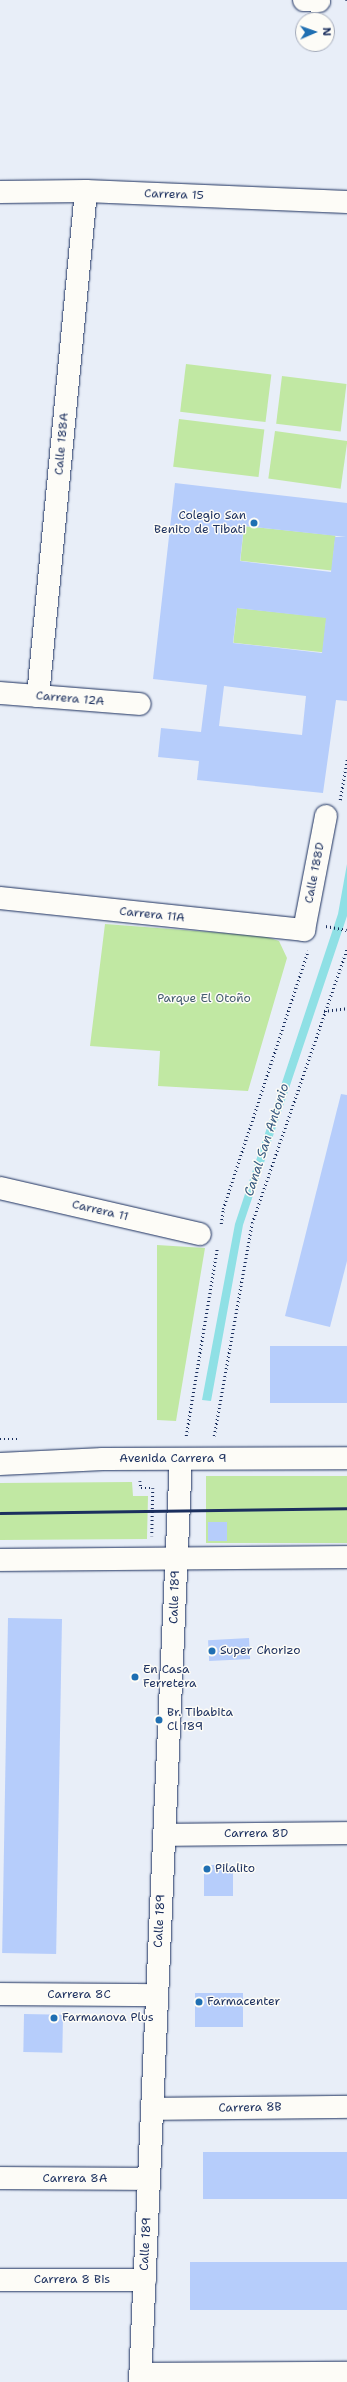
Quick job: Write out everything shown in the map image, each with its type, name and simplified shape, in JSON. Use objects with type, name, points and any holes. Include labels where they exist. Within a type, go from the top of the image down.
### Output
[{"type":"street","name":"Carrera 15","points":[[0,192],[86,192],[347,202]]},
{"type":"street","name":"Calle 188A","points":[[38,696],[86,192]]},
{"type":"street","name":"Carrera 12A","points":[[0,693],[140,704]]},
{"type":"street","name":"Calle 188D","points":[[307,938],[326,816]]},
{"type":"street","name":"Carrera 11A","points":[[0,898],[307,938]]},
{"type":"street","name":"Carrera 11","points":[[0,1188],[212,1237]]},
{"type":"street","name":"Avenida Carrera 9","points":[[0,1464],[181,1459],[347,1458]]},
{"type":"street","name":"Calle 189","points":[[140,2378],[181,1459]]},
{"type":"street","points":[[0,1560],[347,1558]]},
{"type":"street","name":"Carrera 8D","points":[[164,1835],[347,1833]]},
{"type":"street","name":"Carrera 8C","points":[[0,1994],[157,1995]]},
{"type":"street","name":"Carrera 8B","points":[[152,2109],[347,2107]]},
{"type":"street","name":"Carrera 8A","points":[[0,2178],[149,2179]]},
{"type":"street","name":"Carrera 8 Bis","points":[[0,2280],[145,2280]]},
{"type":"street","points":[[140,2378],[347,2373]]},
{"type":"path","points":[[325,926],[347,930]]},
{"type":"path","points":[[186,1436],[212,1237],[223,1209],[307,938]]},
{"type":"path","points":[[214,1436],[252,1223],[324,1011],[347,949]]},
{"type":"path","points":[[324,1011],[347,1008]]},
{"type":"path","points":[[140,1481],[140,1488],[153,1488],[152,1539]]},
{"type":"green space","points":[[186,364],[271,374],[266,422],[180,412]]},
{"type":"green space","points":[[282,376],[347,384],[341,432],[276,424]]},
{"type":"green space","points":[[179,419],[264,429],[259,477],[173,467]]},
{"type":"green space","points":[[275,431],[347,441],[341,489],[268,479]]},
{"type":"green space","points":[[244,526],[335,536],[332,570],[240,561]]},
{"type":"green space","points":[[237,608],[327,617],[323,652],[233,643]]},
{"type":"green space","name":"Parque El Otoño","points":[[105,924],[264,936],[279,941],[287,958],[248,1091],[158,1086],[160,1051],[90,1046]]},
{"type":"green space","points":[[157,1245],[205,1248],[176,1421],[157,1420]]},
{"type":"green space","points":[[206,1476],[347,1476],[347,1543],[206,1543]]},
{"type":"green space","points":[[132,1482],[133,1496],[148,1496],[147,1539],[0,1540],[0,1483]]},
{"type":"water","name":"Canal San Antonio","points":[[347,864],[347,916],[243,1225],[211,1401],[202,1400],[235,1224],[338,914]]},
{"type":"building","points":[[175,483],[347,503],[347,701],[336,700],[323,793],[197,780],[199,761],[158,757],[161,728],[201,732],[207,685],[153,679]],"holes":[[[244,526],[346,537],[335,537],[331,572],[240,561]],[[237,608],[326,618],[322,653],[233,643]],[[224,686],[306,696],[302,735],[219,726]]]},
{"type":"building","points":[[341,1094],[347,1095],[347,1261],[330,1327],[285,1316]]},
{"type":"building","points":[[270,1346],[347,1346],[347,1403],[270,1403]]},
{"type":"building","points":[[208,1522],[227,1522],[227,1541],[208,1541]]},
{"type":"building","points":[[8,1618],[62,1619],[56,1954],[2,1953]]},
{"type":"building","points":[[249,1638],[250,1659],[209,1661],[208,1640]]},
{"type":"building","points":[[204,1865],[233,1865],[233,1896],[204,1896]]},
{"type":"building","points":[[195,1993],[243,1993],[243,2027],[195,2027]]},
{"type":"building","points":[[24,2014],[63,2015],[62,2053],[23,2052]]},
{"type":"building","points":[[203,2152],[347,2152],[347,2199],[203,2199]]},
{"type":"building","points":[[190,2262],[347,2262],[347,2310],[190,2310]]},
{"type":"railway","points":[[0,1513],[347,1508]]},
{"type":"place","name":"Colegio San Benito de Tibati","points":[[254,523]]},
{"type":"place","name":"Super Chorizo","points":[[212,1651]]},
{"type":"place","name":"En Casa Ferretera","points":[[135,1677]]},
{"type":"place","name":"Br. Tibabita Cl 189","points":[[159,1720]]},
{"type":"place","name":"Pilalito","points":[[207,1869]]},
{"type":"place","name":"Farmacenter","points":[[199,2002]]},
{"type":"place","name":"Farmanova Plus","points":[[54,2018]]}]
